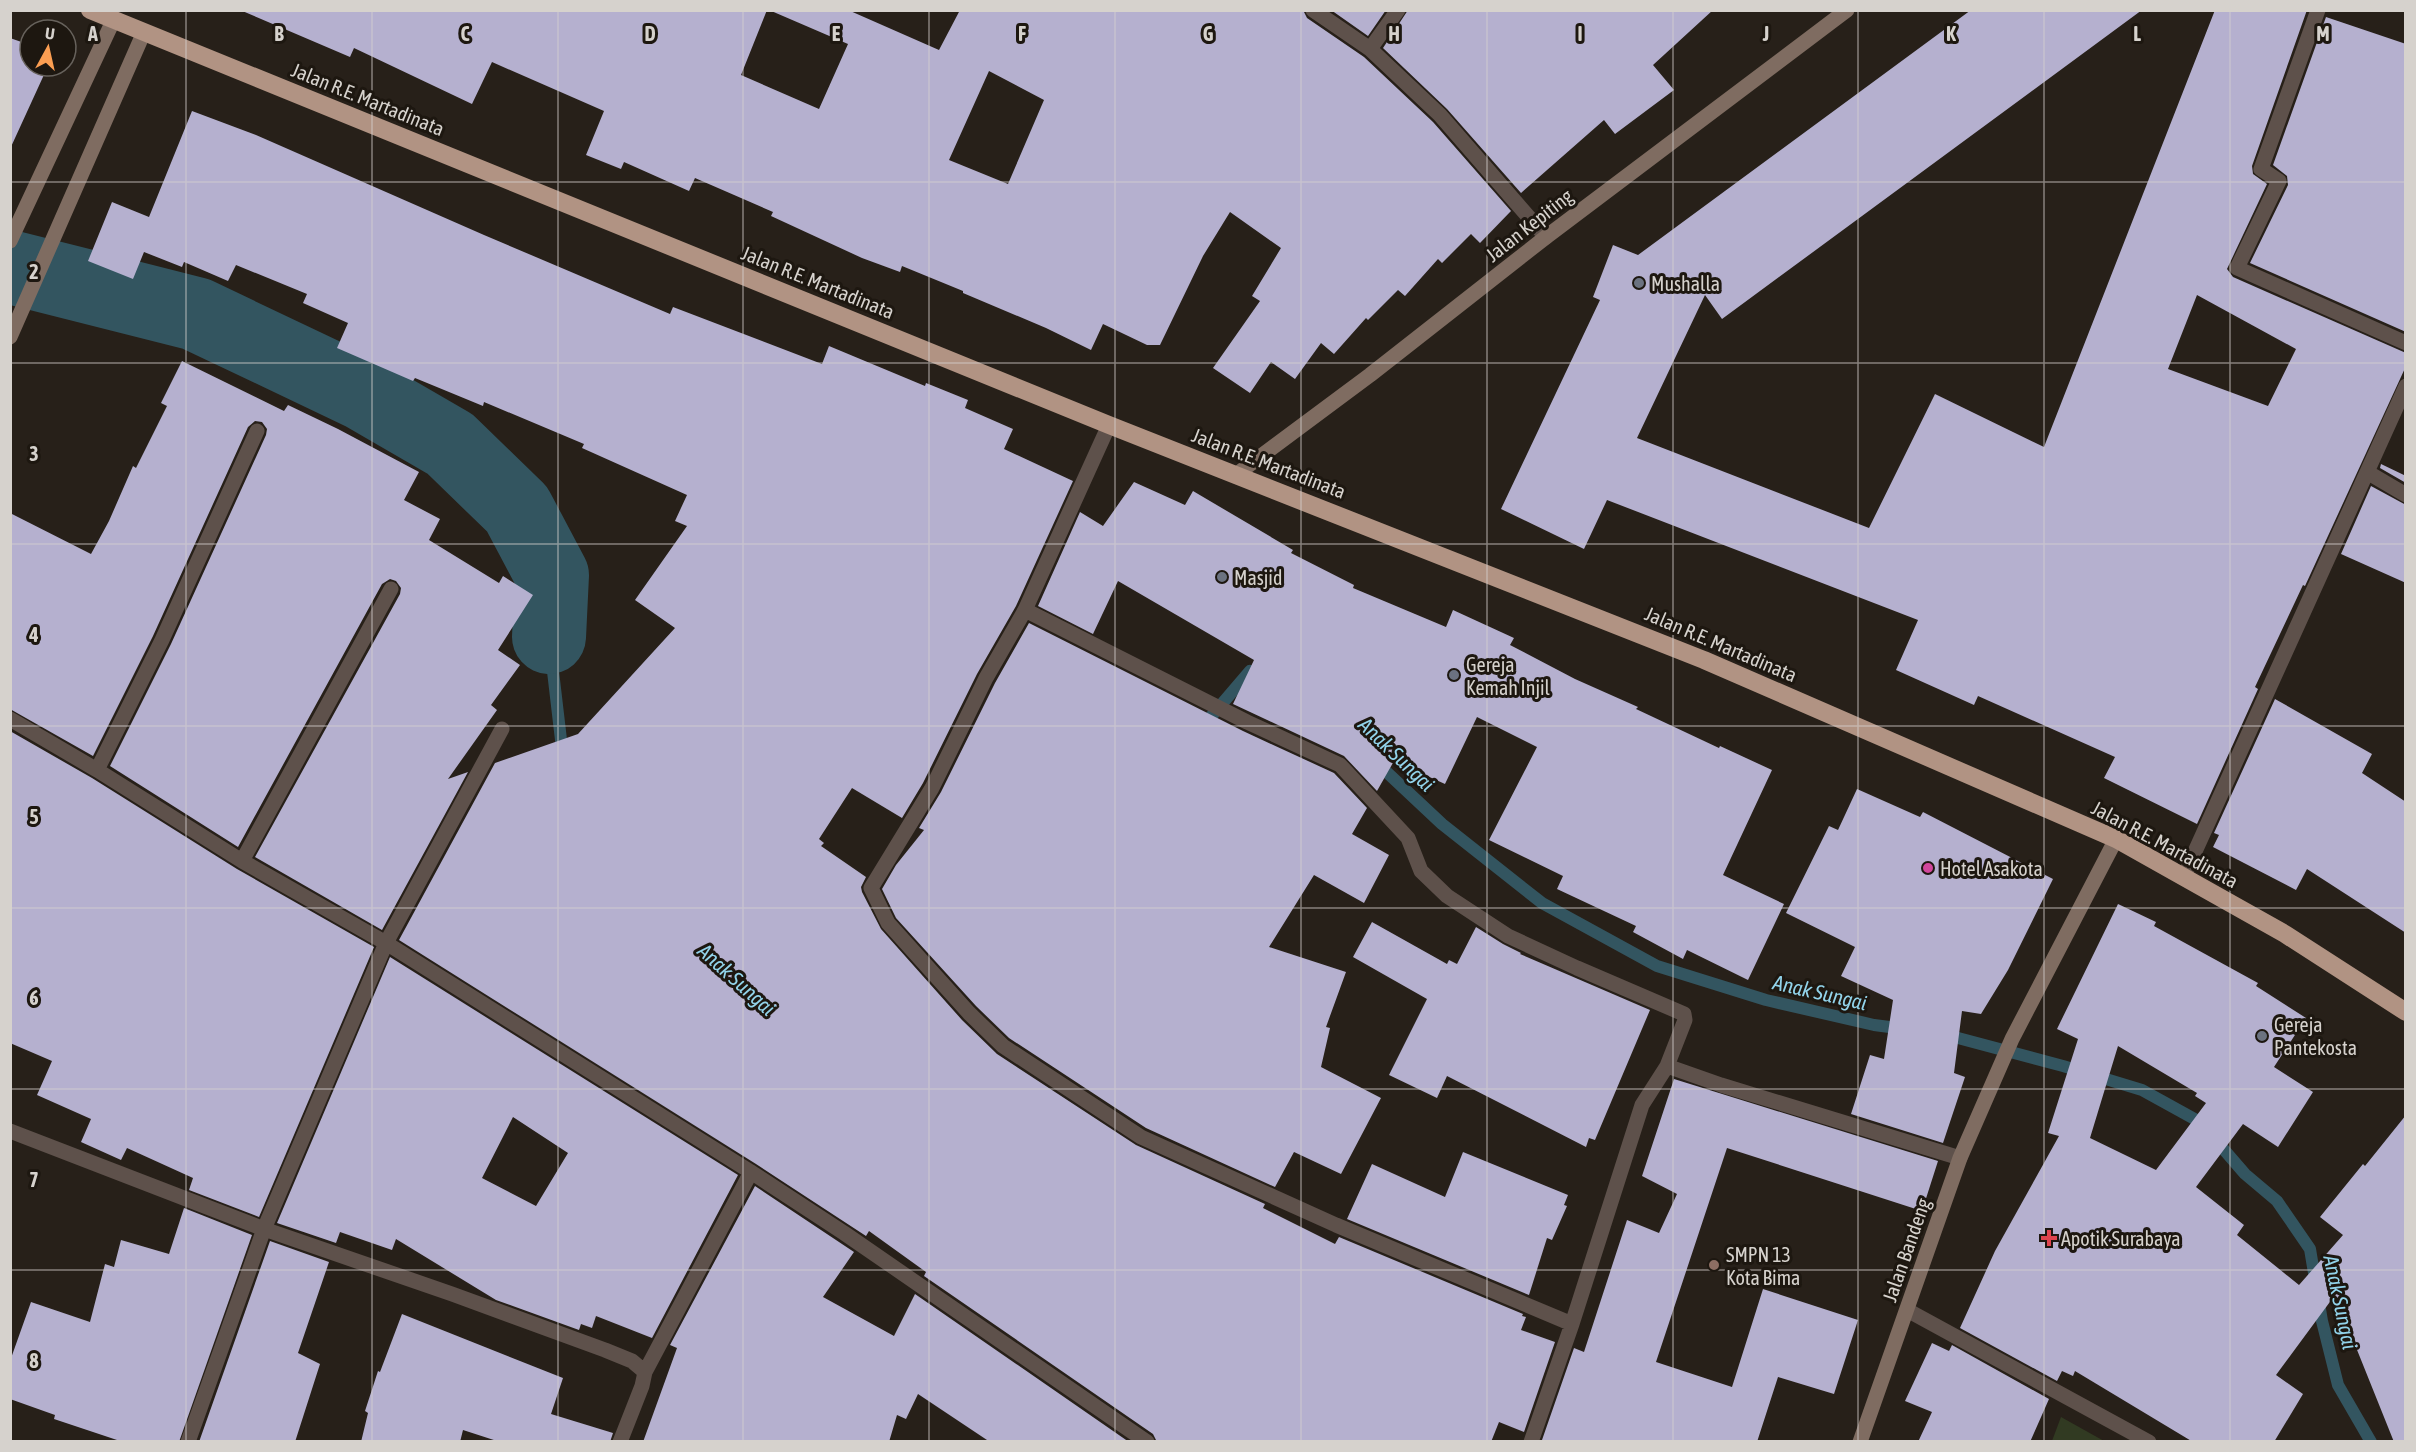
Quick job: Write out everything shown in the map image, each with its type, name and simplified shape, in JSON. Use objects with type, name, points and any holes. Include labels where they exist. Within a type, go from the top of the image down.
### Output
[{"type":"highway","name":"Jalan R.E. Martadinata","points":[[90,10],[1109,425],[1704,660],[2116,839],[2284,934],[2406,1012]]},
{"type":"street","points":[[1313,10],[1370,49],[1440,115],[1546,237]]},
{"type":"street","points":[[1370,49],[1398,10]]},
{"type":"street","name":"Jalan Kepiting","points":[[1237,474],[1847,10]]},
{"type":"street","points":[[2319,10],[2261,169],[2279,181],[2236,268],[2406,344]]},
{"type":"street","points":[[10,241],[113,21]]},
{"type":"street","points":[[10,337],[144,32]]},
{"type":"street","points":[[2183,878],[2406,386]]},
{"type":"street","points":[[1109,425],[1025,610],[986,678],[932,788],[871,888],[888,922],[969,1013],[1003,1046],[1141,1137],[1336,1225],[1572,1324]]},
{"type":"street","points":[[97,770],[162,640],[257,431]]},
{"type":"street","points":[[2367,472],[2406,495]]},
{"type":"street","points":[[242,861],[391,589]]},
{"type":"street","points":[[1025,610],[1246,722],[1340,765],[1408,838],[1421,871],[1456,902],[1508,936],[1684,1014],[1684,1020],[1667,1066],[1642,1105],[1572,1324],[1531,1442]]},
{"type":"street","points":[[10,719],[97,770],[242,861],[386,943],[751,1172],[844,1233],[1147,1442]]},
{"type":"street","points":[[188,1442],[264,1229],[386,943],[502,729]]},
{"type":"street","name":"Jalan Bandeng","points":[[1860,1442],[1960,1158],[2012,1039],[2116,839]]},
{"type":"street","points":[[1667,1066],[1720,1085],[1960,1158]]},
{"type":"street","points":[[10,1131],[264,1229],[586,1343],[632,1361],[645,1372]]},
{"type":"street","points":[[620,1442],[642,1386],[645,1372],[751,1172]]},
{"type":"street","points":[[1907,1310],[2149,1442]]},
{"type":"green space","points":[[2061,1417],[2104,1441],[2052,1441]]},
{"type":"building","points":[[240,10],[767,10],[741,75],[819,109],[848,44],[769,10],[848,10],[939,50],[960,10],[1303,10],[1307,18],[1364,57],[1433,122],[1511,211],[1480,243],[1471,234],[1442,263],[1438,259],[1405,296],[1398,290],[1368,320],[1366,318],[1334,354],[1321,343],[1295,379],[1271,362],[1250,393],[1213,368],[1260,301],[1252,296],[1281,248],[1230,212],[1203,256],[1160,345],[1147,345],[1103,324],[1091,350],[963,293],[963,291],[902,266],[900,272],[862,258],[771,216],[773,212],[695,178],[689,191],[624,162],[621,169],[586,155],[604,111],[492,62],[472,104],[354,48],[350,57]],"holes":[[[989,71],[1044,100],[1008,184],[949,160]]]},
{"type":"building","points":[[1331,10],[1386,10],[1368,36]]},
{"type":"building","points":[[1408,10],[1713,10],[1653,65],[1674,90],[1615,134],[1604,120],[1521,193],[1447,109],[1383,48]]},
{"type":"building","points":[[1971,10],[2142,10],[1722,319],[1705,295],[1637,438],[1869,528],[1935,394],[2044,447],[2215,10],[2307,10],[2252,166],[2253,174],[2267,184],[2227,269],[2233,277],[2406,353],[2406,366],[2305,586],[2303,585],[2255,687],[2258,689],[2197,824],[2104,778],[2115,757],[1978,696],[1974,705],[1896,670],[1918,620],[1607,500],[1584,549],[1501,509],[1600,300],[1593,297],[1613,245],[1638,255]],"holes":[[[2197,295],[2296,349],[2268,406],[2168,369]]]},
{"type":"building","points":[[2326,17],[2406,44],[2406,332],[2250,263],[2288,185],[2287,176],[2273,165]]},
{"type":"building","points":[[10,38],[18,41],[18,78],[43,78],[10,149]]},
{"type":"building","points":[[192,111],[256,135],[670,314],[673,307],[822,364],[829,346],[925,386],[926,383],[968,400],[965,408],[1013,429],[1004,449],[1073,481],[1016,606],[977,674],[923,783],[902,818],[852,788],[819,839],[824,843],[821,846],[866,877],[861,887],[862,892],[881,929],[962,1020],[997,1054],[1136,1145],[1265,1204],[1263,1208],[1335,1244],[1339,1237],[1523,1314],[1522,1316],[1526,1317],[1521,1330],[1555,1342],[1524,1432],[1499,1422],[1491,1442],[1157,1442],[1153,1434],[924,1276],[926,1272],[869,1231],[866,1236],[756,1164],[399,940],[495,763],[578,734],[675,628],[635,600],[687,526],[675,521],[687,495],[582,448],[584,444],[484,402],[483,406],[415,378],[413,381],[337,348],[348,323],[303,303],[307,294],[236,265],[228,281],[184,262],[182,267],[144,252],[133,279],[88,261],[112,202],[149,217]]},
{"type":"building","points":[[182,361],[284,411],[288,405],[419,472],[404,500],[440,519],[429,540],[499,583],[503,576],[533,595],[498,650],[520,665],[491,705],[497,710],[448,779],[468,772],[382,930],[255,857],[400,594],[401,588],[396,581],[390,579],[382,584],[238,847],[110,766],[171,644],[266,435],[267,429],[262,422],[255,421],[248,427],[153,636],[93,756],[10,709],[10,513],[91,554],[109,521],[133,466],[136,468],[167,406],[161,403]]},
{"type":"building","points":[[2381,464],[2406,476],[2406,483],[2380,468]]},
{"type":"building","points":[[1134,482],[1185,505],[1193,491],[1293,550],[1291,553],[1354,585],[1353,588],[1446,627],[1453,610],[1514,638],[1510,645],[1575,679],[1638,707],[1636,709],[1719,748],[1720,746],[1772,770],[1723,875],[1784,904],[1748,980],[1687,950],[1683,959],[1633,932],[1636,926],[1557,889],[1563,876],[1489,840],[1537,747],[1477,717],[1445,784],[1394,761],[1377,791],[1344,756],[1233,704],[1254,660],[1118,581],[1093,634],[1038,606],[1080,512],[1103,526]]},
{"type":"building","points":[[2371,486],[2406,505],[2406,583],[2341,554]]},
{"type":"building","points":[[1029,623],[1243,731],[1334,773],[1367,808],[1352,834],[1389,855],[1364,903],[1314,875],[1269,947],[1346,972],[1326,1027],[1330,1028],[1321,1067],[1381,1098],[1341,1174],[1294,1152],[1275,1187],[1146,1128],[1009,1038],[976,1006],[896,918],[882,889],[896,865],[924,830],[919,828],[941,792],[995,683]]},
{"type":"building","points":[[2275,699],[2372,754],[2362,773],[2406,802],[2406,933],[2307,869],[2296,890],[2213,847],[2219,835],[2214,833]]},
{"type":"building","points":[[10,731],[92,778],[237,869],[374,947],[259,1217],[189,1190],[193,1178],[127,1148],[121,1160],[81,1142],[91,1119],[37,1095],[52,1061],[10,1043]]},
{"type":"building","points":[[1857,789],[1920,817],[1923,812],[2053,879],[2008,970],[1981,1014],[1962,1011],[1954,1073],[1965,1077],[1943,1143],[1851,1114],[1870,1055],[1884,1059],[1893,1000],[1841,976],[1855,947],[1786,913],[1829,826],[1838,830]]},
{"type":"building","points":[[2118,904],[2156,922],[2154,926],[2258,983],[2256,986],[2306,1018],[2274,1067],[2313,1092],[2278,1147],[2243,1124],[2196,1187],[2244,1225],[2237,1235],[2299,1285],[2343,1235],[2320,1217],[2406,1115],[2406,1442],[2394,1442],[2335,1295],[2276,1375],[2303,1394],[2274,1442],[2193,1442],[2075,1371],[2073,1376],[2062,1371],[2057,1381],[1960,1328],[1995,1251],[2059,1136],[2048,1133],[2078,1039],[2057,1029]],"holes":[[[2118,1046],[2197,1093],[2195,1096],[2206,1103],[2156,1170],[2090,1138]]]},
{"type":"building","points":[[1372,922],[1447,964],[1449,960],[1457,964],[1476,927],[1520,954],[1650,1010],[1595,1140],[1589,1138],[1586,1147],[1447,1076],[1437,1098],[1389,1075],[1427,999],[1353,957]]},
{"type":"building","points":[[390,957],[738,1175],[652,1338],[596,1316],[592,1328],[581,1324],[579,1330],[496,1300],[396,1239],[392,1250],[340,1232],[336,1243],[277,1223]],"holes":[[[513,1117],[568,1153],[536,1206],[482,1178]]]},
{"type":"building","points":[[1674,1079],[1938,1161],[1922,1211],[1727,1148],[1656,1362],[1732,1387],[1763,1289],[1858,1320],[1834,1394],[1778,1377],[1757,1442],[1545,1442],[1542,1440],[1574,1348],[1584,1352],[1627,1220],[1659,1233],[1677,1194],[1642,1176]]},
{"type":"building","points":[[1463,1152],[1568,1195],[1564,1205],[1567,1206],[1552,1240],[1547,1238],[1529,1295],[1347,1219],[1372,1164],[1445,1197]]},
{"type":"building","points":[[755,1186],[854,1252],[823,1297],[894,1336],[915,1294],[1129,1442],[990,1442],[918,1394],[906,1419],[897,1415],[889,1442],[643,1442],[677,1348],[670,1345]]},
{"type":"building","points":[[184,1208],[252,1235],[179,1442],[123,1442],[54,1419],[55,1415],[10,1399],[10,1361],[31,1302],[90,1322],[105,1264],[114,1267],[121,1240],[169,1254]]},
{"type":"building","points":[[270,1241],[329,1262],[298,1353],[320,1364],[295,1442],[199,1442]]},
{"type":"building","points":[[402,1314],[563,1378],[551,1414],[613,1433],[610,1442],[500,1442],[463,1430],[460,1442],[361,1442],[368,1413],[365,1411],[378,1371],[380,1372]]},
{"type":"building","points":[[1932,1343],[1949,1351],[1952,1345],[2049,1399],[2030,1442],[1918,1442],[1932,1412],[1905,1401]]},
{"type":"waterway","points":[[10,267],[196,314],[362,393],[450,444],[517,509],[552,575],[549,637]]},
{"type":"waterway","name":"Anak Sungai","points":[[549,637],[563,757]]},
{"type":"waterway","name":"Anak Sungai","points":[[1203,726],[1250,671],[1260,677]]},
{"type":"waterway","name":"Anak Sungai","points":[[1377,763],[1442,824],[1542,903],[1657,966],[1766,1000],[1874,1025],[1905,1029]]},
{"type":"waterway","name":"Anak Sungai","points":[[1943,1034],[2142,1090],[2200,1122],[2245,1174],[2277,1201],[2310,1249],[2322,1321],[2338,1385],[2371,1442]]},
{"type":"place","name":"Mushalla","points":[[1639,283]]},
{"type":"place","name":"Masjid","points":[[1222,577]]},
{"type":"place","name":"Gereja Kemah Injil","points":[[1454,675]]},
{"type":"place","name":"Hotel Asakota","points":[[1928,868]]},
{"type":"place","name":"Gereja Pantekosta","points":[[2262,1036]]},
{"type":"place","name":"Apotik Surabaya","points":[[2049,1238]]},
{"type":"place","name":"SMPN 13 Kota Bima","points":[[1714,1265]]}]
